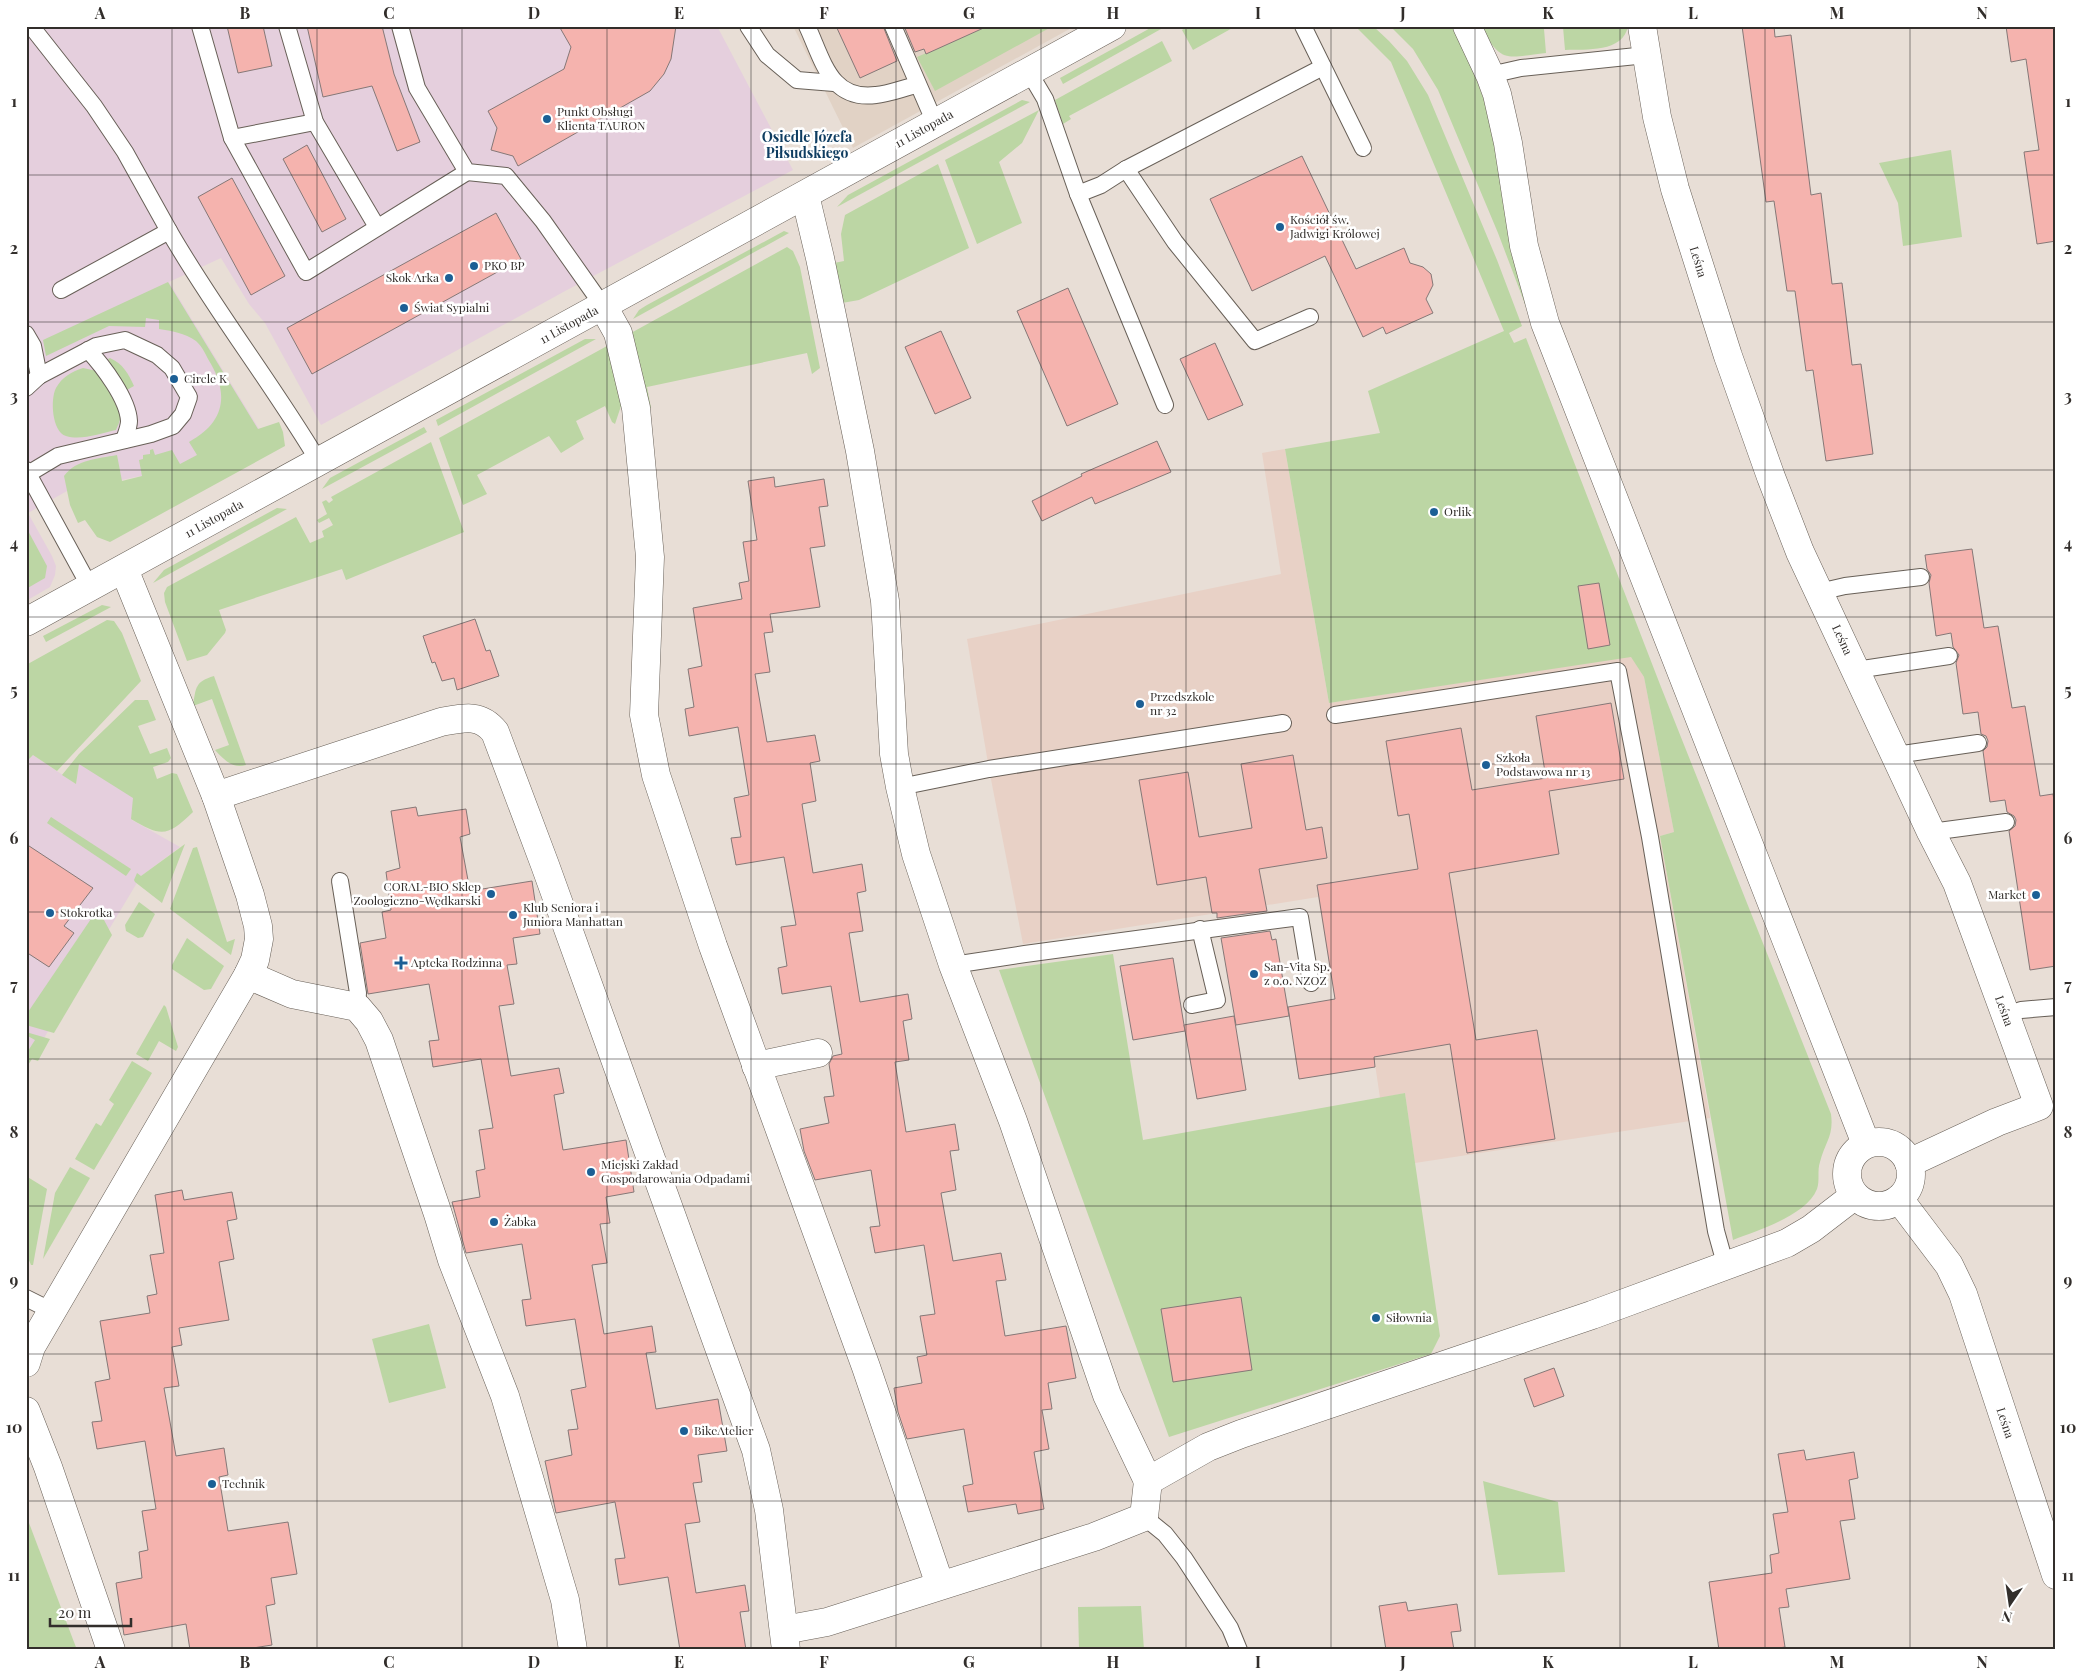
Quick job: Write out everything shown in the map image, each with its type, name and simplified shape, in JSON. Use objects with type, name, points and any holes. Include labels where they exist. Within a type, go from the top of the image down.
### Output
[{"type":"street","name":"11 Listopada","points":[[26,622],[1112,26]]},
{"type":"street","points":[[1467,26],[1497,94],[1508,143],[1524,246],[1545,323],[1866,1144]]},
{"type":"street","name":"Leśna","points":[[1642,26],[1657,117],[1675,189],[1717,325],[1771,477],[1800,552],[1957,884],[2039,1106],[1997,1122],[1909,1163]]},
{"type":"street","points":[[216,796],[441,722],[460,718],[481,719],[488,723],[495,732],[749,1429],[769,1510],[785,1640],[827,1622],[1094,1537],[1144,1517],[1148,1481],[1107,1395],[1012,1121],[953,965],[916,854],[894,754],[883,592],[846,376],[805,195]]},
{"type":"street","points":[[603,306],[618,333],[636,408],[650,557],[644,715],[656,775],[712,946],[869,1376],[940,1585]]},
{"type":"street","points":[[26,1363],[31,1347],[248,975],[257,951],[258,926],[250,895],[216,796],[124,569]]},
{"type":"street","points":[[248,975],[292,994],[357,1007],[369,1021],[379,1040],[452,1260],[505,1396],[565,1600],[574,1650]]},
{"type":"street","points":[[756,1066],[818,1053]]},
{"type":"street","points":[[1878,1142],[1891,1144],[1902,1151],[1909,1163],[1911,1176],[1908,1188],[1900,1199],[1888,1205],[1876,1206],[1864,1203],[1854,1196],[1847,1182],[1848,1163],[1856,1151],[1866,1144],[1878,1142]]},
{"type":"street","points":[[1148,1481],[1208,1447],[1241,1434],[1592,1315],[1787,1243],[1811,1229],[1854,1196]]},
{"type":"street","name":"Leśna","points":[[1900,1199],[1949,1265],[1963,1294],[2056,1575]]},
{"type":"street","points":[[26,1411],[48,1466],[111,1650]]},
{"type":"lane","points":[[31,26],[94,106],[125,152],[192,270],[319,462]]},
{"type":"lane","points":[[200,26],[232,138],[306,272],[467,172],[506,176],[543,222],[603,306]]},
{"type":"lane","points":[[286,26],[315,122],[377,227]]},
{"type":"lane","points":[[400,26],[417,88],[467,172]]},
{"type":"lane","points":[[748,26],[767,55],[797,80],[834,84]]},
{"type":"lane","points":[[807,26],[834,84],[845,92],[858,96],[876,95],[917,85]]},
{"type":"lane","points":[[893,26],[935,124]]},
{"type":"lane","points":[[1303,26],[1363,148]]},
{"type":"lane","points":[[1490,75],[1521,68],[1646,55]]},
{"type":"lane","points":[[1078,194],[1101,185],[1126,169],[1323,67]]},
{"type":"lane","points":[[1029,72],[1045,99],[1078,194],[1165,405]]},
{"type":"lane","points":[[232,138],[315,122]]},
{"type":"lane","points":[[1126,169],[1175,242],[1255,341],[1310,317]]},
{"type":"lane","points":[[61,290],[169,231]]},
{"type":"lane","points":[[26,334],[33,346],[39,376]]},
{"type":"lane","points":[[26,388],[39,376],[96,346],[125,340],[157,355],[172,368],[188,397],[183,414],[173,426],[151,434],[58,456],[27,472],[90,587]]},
{"type":"lane","points":[[88,350],[106,370],[126,408],[129,422],[124,440]]},
{"type":"lane","points":[[1819,592],[1845,586],[1921,577]]},
{"type":"lane","points":[[1856,670],[1949,656]]},
{"type":"lane","points":[[1334,715],[1618,671],[1650,837],[1716,1231],[1726,1267]]},
{"type":"lane","points":[[900,788],[989,769],[1283,723]]},
{"type":"lane","points":[[1896,755],[1978,743]]},
{"type":"lane","points":[[1931,832],[2006,822]]},
{"type":"lane","points":[[340,881],[358,993],[357,1007]]},
{"type":"lane","points":[[953,965],[1200,929],[1300,917],[1311,983]]},
{"type":"lane","points":[[1192,1005],[1217,1000],[1200,929]]},
{"type":"lane","points":[[2006,1015],[2020,1010],[2056,1007]]},
{"type":"lane","points":[[26,1298],[52,1311]]},
{"type":"lane","points":[[1144,1517],[1165,1534],[1184,1558],[1230,1628],[1239,1650]]},
{"type":"shaded area","points":[[26,26],[717,26],[793,170],[567,290],[321,425],[265,323],[249,304],[221,258],[169,282],[259,429],[175,469],[67,491],[28,513],[56,566],[55,575],[50,587],[26,601]]},
{"type":"shaded area","points":[[793,26],[1075,26],[853,148]]},
{"type":"shaded area","name":"Szkoła Podstawowa nr 13","points":[[1285,449],[1329,703],[1631,656],[1644,677],[1674,832],[1660,836],[1710,1118],[1415,1163],[1405,1093],[1380,1098],[1374,1057],[1335,999],[1318,897],[1023,944],[989,769],[967,639],[1281,574],[1262,453]]},
{"type":"shaded area","points":[[33,755],[76,784],[79,763],[134,798],[132,820],[180,847],[141,876],[26,1068],[26,762]]},
{"type":"green space","points":[[989,26],[1053,26],[935,91],[917,57]]},
{"type":"green space","points":[[1154,26],[1159,26],[1161,29],[1063,84],[1060,78]]},
{"type":"green space","points":[[1189,26],[1236,26],[1193,50],[1182,30]]},
{"type":"green space","points":[[1355,26],[1373,26],[1389,41],[1407,61],[1428,95],[1497,260],[1522,326],[1509,333],[1514,343],[1526,338],[1661,687],[1831,1114],[1830,1134],[1819,1165],[1817,1189],[1811,1199],[1803,1207],[1780,1221],[1733,1240],[1660,836],[1674,832],[1644,677],[1631,657],[1329,703],[1285,449],[1380,433],[1368,391],[1504,331],[1391,62]]},
{"type":"green space","points":[[1390,26],[1452,26],[1468,57],[1487,108],[1531,320],[1498,233],[1438,90],[1413,49]]},
{"type":"green space","points":[[1481,26],[1628,26],[1625,35],[1619,41],[1602,48],[1583,50],[1565,50],[1563,27],[1544,29],[1546,53],[1506,56],[1494,47]]},
{"type":"green space","points":[[1162,41],[1172,61],[1069,116],[1071,119],[1063,124],[1055,100]]},
{"type":"green space","points":[[1022,100],[1030,102],[837,207],[848,195]]},
{"type":"green space","points":[[1039,110],[1022,143],[999,162],[1022,223],[977,244],[945,160]]},
{"type":"green space","points":[[1951,150],[1962,237],[1903,246],[1898,203],[1879,163]]},
{"type":"green space","points":[[938,164],[969,248],[859,300],[842,303],[834,263],[844,261],[841,234],[845,215]]},
{"type":"green space","points":[[784,231],[789,233],[633,319],[639,310],[647,305]]},
{"type":"green space","points":[[787,247],[793,251],[800,267],[820,368],[812,374],[807,353],[647,387],[651,408],[646,406],[631,333]]},
{"type":"green space","points":[[168,282],[258,429],[279,422],[285,446],[110,542],[97,537],[85,520],[78,523],[70,505],[64,476],[69,470],[81,463],[117,455],[122,481],[142,476],[139,460],[143,459],[143,455],[150,454],[150,450],[153,449],[155,455],[172,450],[180,464],[197,455],[189,442],[201,435],[210,426],[220,408],[220,387],[217,376],[203,349],[196,341],[183,334],[159,329],[159,320],[146,318],[145,327],[109,326],[46,356],[43,340]]},
{"type":"green space","points":[[585,339],[596,339],[438,426],[436,420]]},
{"type":"green space","points":[[607,346],[622,403],[615,424],[612,422],[605,406],[576,421],[584,439],[561,453],[549,436],[477,475],[487,494],[463,505],[439,438]]},
{"type":"green space","points":[[110,358],[125,369],[134,386],[125,391],[108,359]]},
{"type":"green space","points":[[83,368],[97,371],[114,398],[120,417],[116,430],[78,438],[66,436],[58,428],[55,422],[53,407],[56,388],[67,375]]},
{"type":"green space","points":[[424,427],[427,432],[322,489],[330,478]]},
{"type":"green space","points":[[431,442],[464,532],[346,580],[342,569],[219,610],[226,630],[225,633],[207,655],[187,661],[165,602],[164,593],[167,587],[296,517],[310,543],[324,537],[322,531],[333,525],[329,518],[319,523],[317,520],[327,514],[322,502],[326,500],[329,503],[333,500],[331,497]]},
{"type":"green space","points":[[277,508],[287,509],[153,583],[164,570]]},
{"type":"green space","points":[[26,527],[47,566],[45,578],[26,589]]},
{"type":"green space","points":[[102,605],[111,607],[46,642],[43,636]]},
{"type":"green space","points":[[107,620],[114,621],[122,633],[141,681],[57,771],[33,755],[26,762],[26,665]]},
{"type":"green space","points":[[214,676],[246,765],[233,765],[215,750],[229,745],[212,699],[193,706],[195,694],[200,683]]},
{"type":"green space","points":[[135,700],[148,700],[156,720],[138,726],[150,754],[167,748],[171,758],[168,762],[153,767],[157,779],[172,773],[177,774],[193,812],[177,826],[164,832],[150,829],[131,819],[133,798],[79,764],[76,784],[62,775],[79,754]]},
{"type":"green space","points":[[51,817],[131,869],[126,876],[47,823]]},
{"type":"green space","points":[[185,844],[162,903],[134,880],[137,873],[141,876]]},
{"type":"green space","points":[[197,847],[227,942],[235,939],[231,955],[170,909],[193,848]]},
{"type":"green space","points":[[139,902],[155,914],[143,937],[138,938],[126,931],[125,925]]},
{"type":"green space","points":[[95,913],[104,920],[112,935],[54,1033],[26,1025],[26,1015]]},
{"type":"green space","points":[[187,938],[224,966],[211,989],[204,990],[172,969],[172,965]]},
{"type":"green space","points":[[1113,954],[1143,1140],[1405,1093],[1440,1336],[1431,1354],[1169,1437],[999,970]]},
{"type":"green space","points":[[164,1005],[178,1047],[176,1051],[159,1041],[148,1061],[136,1054]]},
{"type":"green space","points":[[26,1032],[50,1039],[38,1061],[32,1059],[26,1068],[26,1054],[35,1040],[26,1035]]},
{"type":"green space","points":[[132,1061],[152,1073],[94,1170],[75,1159],[96,1123],[101,1126],[114,1104],[109,1100]]},
{"type":"green space","points":[[70,1167],[90,1178],[43,1259],[55,1193]]},
{"type":"green space","points":[[26,1176],[47,1189],[33,1265],[31,1265],[26,1253]]},
{"type":"green space","points":[[429,1324],[446,1388],[389,1403],[372,1339]]},
{"type":"green space","points":[[1483,1481],[1558,1502],[1565,1572],[1498,1575]]},
{"type":"green space","points":[[26,1515],[77,1650],[26,1650]]},
{"type":"green space","points":[[1141,1606],[1144,1650],[1079,1650],[1078,1607]]},
{"type":"building","points":[[227,26],[263,26],[272,66],[238,73]]},
{"type":"building","points":[[307,26],[382,26],[394,74],[420,142],[397,151],[372,86],[323,97]]},
{"type":"building","points":[[559,26],[676,26],[671,59],[664,74],[650,91],[518,166],[513,156],[491,150],[497,128],[488,111],[564,69],[571,47]]},
{"type":"building","points":[[836,26],[883,26],[897,61],[860,78]]},
{"type":"building","points":[[904,26],[988,26],[926,54],[924,49],[915,52]]},
{"type":"building","points":[[1742,26],[1774,26],[1775,37],[1791,35],[1811,195],[1821,193],[1832,284],[1842,283],[1852,365],[1861,364],[1873,454],[1826,461],[1813,370],[1806,371],[1795,291],[1787,291],[1774,201],[1766,202]]},
{"type":"building","points":[[2006,26],[2056,26],[2056,241],[2037,244],[2024,152],[2039,150],[2026,59],[2011,62]]},
{"type":"building","points":[[307,145],[346,219],[322,232],[283,159]]},
{"type":"building","points":[[1302,156],[1356,269],[1404,248],[1410,263],[1423,267],[1431,274],[1433,285],[1426,299],[1433,313],[1386,334],[1383,327],[1363,337],[1325,256],[1252,291],[1210,199]]},
{"type":"building","points":[[232,178],[285,276],[251,295],[198,197]]},
{"type":"building","points":[[496,213],[521,259],[312,374],[287,328]]},
{"type":"building","points":[[1068,288],[1118,404],[1067,426],[1017,311]]},
{"type":"building","points":[[941,331],[971,398],[935,414],[905,347]]},
{"type":"building","points":[[1215,343],[1243,405],[1208,420],[1180,359]]},
{"type":"building","points":[[1157,441],[1171,472],[1095,504],[1092,497],[1042,521],[1032,501],[1082,476],[1081,474]]},
{"type":"building","points":[[774,477],[775,487],[824,479],[828,506],[819,507],[825,546],[810,548],[820,607],[770,614],[773,632],[764,633],[770,672],[755,674],[767,742],[815,735],[820,761],[810,763],[816,801],[802,804],[813,873],[862,864],[866,891],[857,893],[863,931],[849,933],[860,1002],[908,994],[912,1019],[903,1021],[909,1060],[895,1062],[906,1132],[955,1124],[959,1150],[950,1151],[956,1190],[941,1193],[953,1261],[1001,1253],[1006,1280],[996,1281],[1005,1336],[1066,1326],[1076,1378],[1048,1383],[1052,1409],[1042,1410],[1049,1449],[1034,1452],[1044,1509],[1018,1514],[1016,1504],[968,1512],[963,1486],[973,1484],[964,1429],[907,1439],[898,1412],[894,1388],[922,1383],[917,1357],[927,1355],[920,1316],[935,1314],[924,1245],[875,1253],[870,1227],[880,1226],[871,1170],[815,1180],[804,1151],[800,1129],[829,1123],[824,1097],[834,1096],[829,1064],[833,1056],[842,1054],[831,986],[782,994],[778,968],[787,966],[781,927],[796,925],[784,857],[736,865],[731,838],[741,837],[734,798],[749,795],[738,727],[689,736],[685,709],[694,707],[688,669],[702,666],[693,608],[742,599],[739,583],[749,581],[743,542],[757,540],[748,481]]},
{"type":"building","points":[[1972,549],[1984,628],[1998,626],[2012,708],[2025,706],[2040,796],[2053,794],[2056,814],[2056,966],[2030,970],[2009,831],[2015,826],[2016,820],[2014,816],[2007,812],[2005,800],[1990,802],[1983,751],[1987,747],[1988,741],[1986,736],[1981,734],[1978,712],[1963,714],[1956,663],[1959,655],[1953,647],[1951,633],[1936,636],[1929,583],[1931,575],[1927,569],[1925,555]]},
{"type":"building","points":[[1599,583],[1610,645],[1588,649],[1578,586]]},
{"type":"building","points":[[475,619],[486,651],[490,650],[499,676],[457,690],[454,678],[442,681],[435,662],[432,663],[423,636]]},
{"type":"building","points":[[1611,703],[1624,779],[1549,791],[1559,854],[1449,873],[1476,1040],[1537,1030],[1555,1139],[1467,1153],[1450,1044],[1374,1057],[1375,1067],[1299,1079],[1288,1007],[1335,999],[1317,885],[1418,869],[1409,814],[1398,816],[1386,741],[1461,728],[1472,790],[1546,778],[1536,716]]},
{"type":"building","points":[[1293,755],[1306,830],[1322,827],[1327,858],[1259,869],[1267,911],[1217,918],[1217,913],[1212,913],[1206,877],[1157,885],[1139,780],[1188,772],[1199,837],[1252,828],[1241,764]]},
{"type":"building","points":[[416,807],[418,816],[466,809],[470,834],[460,837],[470,891],[532,881],[540,934],[513,938],[517,964],[507,965],[514,1004],[499,1006],[511,1076],[559,1068],[564,1093],[554,1095],[563,1150],[626,1140],[634,1192],[606,1197],[610,1223],[600,1224],[607,1263],[592,1265],[604,1334],[652,1326],[656,1352],[646,1353],[656,1409],[718,1399],[727,1451],[698,1455],[702,1482],[693,1483],[700,1522],[685,1524],[696,1593],[745,1585],[749,1611],[740,1612],[746,1650],[680,1650],[668,1577],[619,1585],[615,1559],[625,1558],[615,1502],[556,1513],[545,1461],[572,1455],[568,1430],[578,1429],[571,1390],[586,1387],[575,1319],[526,1326],[522,1300],[531,1299],[522,1244],[466,1253],[452,1202],[480,1197],[476,1171],[485,1169],[479,1130],[493,1128],[481,1059],[433,1067],[429,1041],[439,1040],[429,984],[368,994],[360,943],[386,938],[382,912],[391,910],[386,872],[400,868],[391,811]]},
{"type":"building","name":"Stokrotka","points":[[26,844],[93,888],[64,926],[74,933],[49,967],[26,952]]},
{"type":"building","name":"San-Vita Sp. z o.o. NZOZ","points":[[1270,931],[1272,940],[1276,939],[1289,1016],[1236,1025],[1221,938]]},
{"type":"building","points":[[1173,958],[1185,1031],[1133,1040],[1120,966]]},
{"type":"building","points":[[1234,1016],[1246,1090],[1197,1099],[1184,1025]]},
{"type":"building","points":[[182,1190],[184,1200],[232,1192],[237,1219],[227,1221],[234,1259],[219,1262],[229,1320],[179,1328],[182,1345],[172,1347],[179,1386],[164,1388],[176,1456],[224,1448],[228,1475],[219,1477],[228,1531],[288,1522],[297,1574],[271,1578],[275,1604],[266,1606],[272,1645],[253,1648],[254,1650],[190,1650],[186,1624],[124,1635],[116,1583],[142,1578],[139,1552],[148,1550],[142,1511],[156,1509],[145,1441],[97,1449],[92,1422],[102,1421],[95,1382],[110,1379],[100,1321],[150,1313],[147,1296],[157,1294],[150,1255],[164,1253],[155,1195]]},
{"type":"building","points":[[1241,1297],[1252,1370],[1173,1382],[1161,1309]]},
{"type":"building","points":[[1554,1368],[1564,1396],[1534,1407],[1524,1379]]},
{"type":"building","points":[[1804,1450],[1806,1460],[1854,1452],[1858,1478],[1849,1480],[1855,1519],[1840,1521],[1850,1579],[1786,1589],[1789,1607],[1779,1608],[1785,1647],[1768,1650],[1719,1650],[1709,1582],[1772,1573],[1770,1555],[1779,1553],[1773,1514],[1788,1512],[1778,1454]]},
{"type":"building","points":[[1406,1602],[1408,1611],[1457,1604],[1461,1631],[1451,1632],[1454,1650],[1386,1650],[1379,1606]]},
{"type":"place","name":"Punkt Obsługi Klienta TAURON","points":[[547,119]]},
{"type":"place","name":"Kościół św. Jadwigi Królowej","points":[[1280,227]]},
{"type":"place","name":"PKO BP","points":[[474,266]]},
{"type":"place","name":"Skok Arka","points":[[449,278]]},
{"type":"place","name":"Świat Sypialni","points":[[404,308]]},
{"type":"place","name":"Circle K","points":[[174,379]]},
{"type":"place","name":"Orlik","points":[[1434,512]]},
{"type":"place","name":"Przedszkole nr 32","points":[[1140,704]]},
{"type":"place","name":"Szkoła Podstawowa nr 13","points":[[1486,765]]},
{"type":"place","name":"CORAL-BIO Sklep Zoologiczno-Wędkarski","points":[[491,894]]},
{"type":"place","name":"Market","points":[[2036,895]]},
{"type":"place","name":"Stokrotka","points":[[50,913]]},
{"type":"place","name":"Klub Seniora i Juniora Manhattan","points":[[513,915]]},
{"type":"place","name":"Apteka Rodzinna","points":[[401,963]]},
{"type":"place","name":"San-Vita Sp. z o.o. NZOZ","points":[[1254,974]]},
{"type":"place","name":"Miejski Zakład Gospodarowania Odpadami","points":[[591,1172]]},
{"type":"place","name":"Żabka","points":[[494,1222]]},
{"type":"place","name":"Siłownia","points":[[1376,1318]]},
{"type":"place","name":"BikeAtelier","points":[[684,1431]]},
{"type":"place","name":"Technik","points":[[212,1484]]},
{"type":"district","name":"Osiedle Józefa Piłsudskiego","points":[[807,146]]}]
